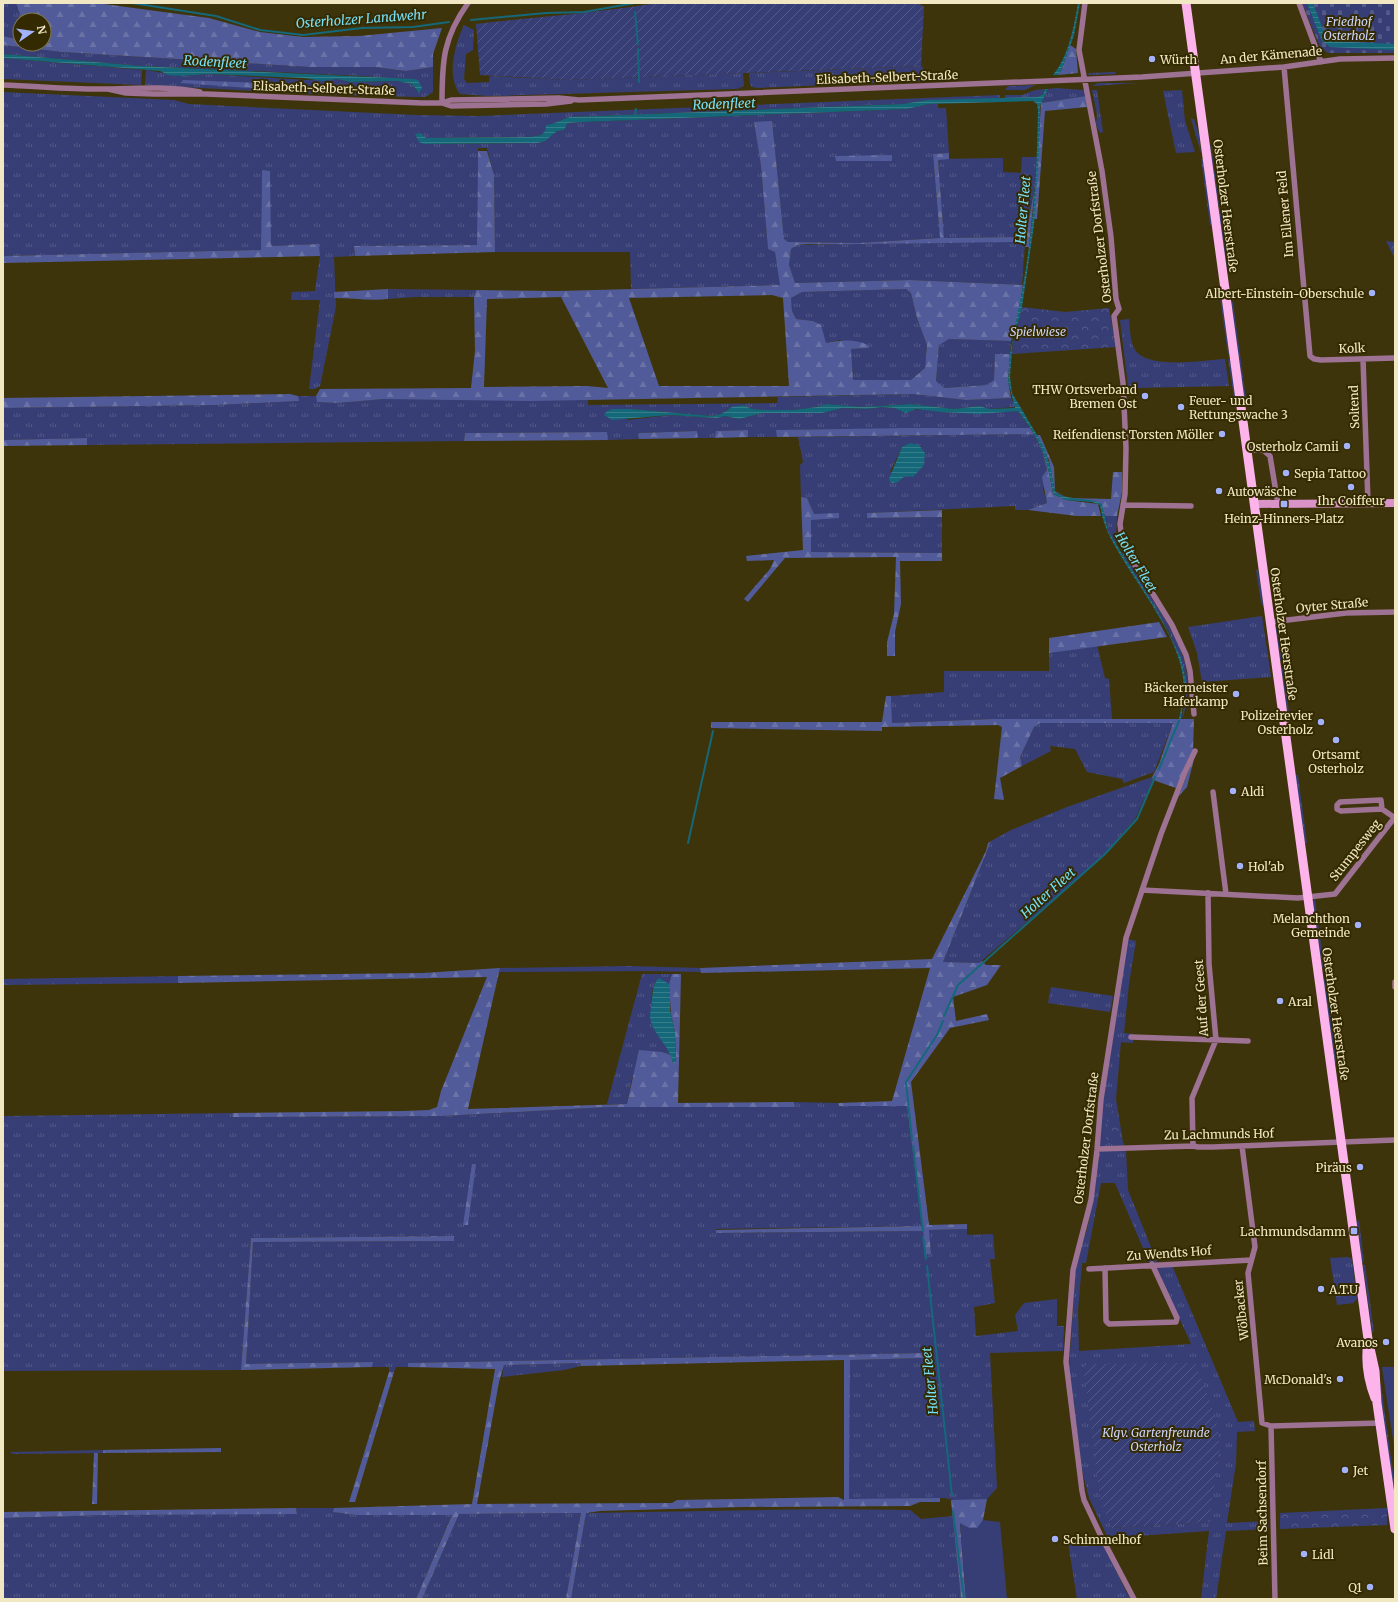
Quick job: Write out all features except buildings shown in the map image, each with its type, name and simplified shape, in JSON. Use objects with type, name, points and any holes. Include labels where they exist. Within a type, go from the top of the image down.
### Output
[{"type":"main road","name":"Osterholzer Heerstraße","points":[[1186,3],[1368,1339],[1375,1371],[1377,1403],[1395,1529]]},
{"type":"main road","points":[[1254,504],[1395,503]]},
{"type":"street","points":[[442,102],[442,69],[447,43],[457,20],[468,3]]},
{"type":"street","name":"Osterholzer Dorfstraße","points":[[1085,3],[1079,50],[1086,80],[1104,181],[1111,237],[1116,300],[1119,309],[1114,316],[1122,383],[1126,448],[1123,505],[1120,524],[1122,542],[1183,648],[1190,671],[1194,714]]},
{"type":"street","points":[[1299,3],[1321,62]]},
{"type":"street","name":"An der Kämenade","points":[[1196,73],[1284,67],[1370,57],[1395,58]]},
{"type":"street","name":"Im Ellener Feld","points":[[1284,67],[1307,342],[1311,357]]},
{"type":"street","name":"Elisabeth-Selbert-Straße","points":[[3,85],[108,89],[143,87],[188,90],[206,94],[442,102],[451,100],[559,98],[578,100],[1086,80],[1196,73]]},
{"type":"street","name":"Kolk","points":[[1311,357],[1321,360],[1395,358]]},
{"type":"street","name":"Soltend","points":[[1363,358],[1368,503]]},
{"type":"street","points":[[1247,450],[1263,450],[1270,456],[1278,504]]},
{"type":"street","points":[[1123,505],[1192,506]]},
{"type":"street","name":"Oyter Straße","points":[[1270,622],[1346,613],[1395,612]]},
{"type":"street","name":"Osterholzer Dorfstraße","points":[[1134,1599],[1084,1500],[1066,1370],[1068,1323],[1074,1270],[1091,1200],[1098,1149],[1101,1099],[1119,975],[1126,938],[1175,796],[1195,751]]},
{"type":"street","points":[[1212,792],[1226,894]]},
{"type":"street","points":[[1382,809],[1381,800],[1340,802],[1337,805],[1337,809],[1341,811],[1382,809],[1395,818]]},
{"type":"street","name":"Stumpesweg","points":[[1142,890],[1298,898],[1335,894],[1395,818]]},
{"type":"street","name":"Auf der Geest","points":[[1193,1146],[1192,1098],[1216,1040],[1209,964],[1208,893]]},
{"type":"street","points":[[1395,982],[1395,987]]},
{"type":"street","points":[[1131,1037],[1248,1041]]},
{"type":"street","points":[[1342,1142],[1395,1140]]},
{"type":"street","name":"Zu Lachmunds Hof","points":[[1098,1149],[1193,1146],[1198,1148],[1342,1142]]},
{"type":"street","name":"Wölbacker","points":[[1242,1146],[1255,1247],[1248,1273],[1261,1419],[1264,1425],[1271,1426]]},
{"type":"street","name":"Zu Wendts Hof","points":[[1089,1269],[1152,1264],[1251,1260]]},
{"type":"street","points":[[1105,1268],[1106,1321],[1109,1324],[1176,1322],[1177,1318],[1152,1264]]},
{"type":"street","points":[[1271,1426],[1380,1423]]},
{"type":"street","name":"Beim Sachsendorf","points":[[1271,1426],[1275,1599]]},
{"type":"green space","points":[[3,3],[16,3],[19,12],[12,12],[12,38],[3,36]]},
{"type":"green space","points":[[16,3],[96,3],[209,18],[260,32],[303,37],[359,36],[442,28],[433,54],[433,67],[406,71],[375,67],[310,67],[52,51],[52,12],[19,12]]},
{"type":"green space","points":[[656,3],[918,3],[924,7],[921,66],[568,80],[480,75],[476,24]]},
{"type":"green space","name":"Friedhof Osterholz","points":[[1302,3],[1395,3],[1395,53],[1328,53],[1320,47]]},
{"type":"green space","points":[[464,25],[474,30],[473,50],[466,54],[464,79],[467,83],[489,82],[490,76],[568,80],[743,73],[744,86],[737,89],[488,96],[460,94],[453,78],[453,60]]},
{"type":"green space","points":[[3,36],[12,38],[12,46],[3,45]]},
{"type":"green space","points":[[3,45],[12,46],[12,52],[52,51],[310,67],[375,67],[406,71],[433,67],[433,92],[425,97],[415,97],[314,94],[145,85],[146,70],[182,76],[209,74],[306,80],[337,79],[350,82],[397,81],[412,84],[418,92],[418,80],[141,66],[3,54]]},
{"type":"green space","points":[[1070,45],[1076,49],[1078,73],[1058,75],[1062,69]]},
{"type":"green space","points":[[3,58],[142,70],[141,85],[3,79]]},
{"type":"green space","points":[[921,66],[924,69],[923,79],[920,81],[758,88],[752,87],[750,84],[749,73]]},
{"type":"green space","points":[[1115,72],[1116,74],[1088,75],[1089,73]]},
{"type":"green space","points":[[183,80],[264,83],[263,89],[181,83]]},
{"type":"green space","points":[[1098,83],[1138,83],[1092,86]]},
{"type":"green space","points":[[1035,85],[1025,90],[1005,90],[1008,86]]},
{"type":"green space","points":[[1056,88],[1084,90],[1086,96],[1041,103],[1048,89]]},
{"type":"green space","points":[[1045,89],[1043,94],[1038,97],[1005,99],[1005,95],[1022,95],[1035,90]]},
{"type":"green space","points":[[1092,90],[1097,90],[1103,132],[1100,133],[1096,124],[1097,115]]},
{"type":"green space","points":[[1182,90],[1185,121],[1195,152],[1176,153],[1163,91]]},
{"type":"green space","points":[[3,92],[174,100],[189,104],[416,115],[479,116],[1000,95],[1000,99],[927,100],[902,104],[570,117],[553,124],[546,125],[545,131],[541,135],[530,137],[426,138],[421,136],[424,144],[538,143],[544,141],[557,131],[564,130],[568,123],[907,109],[929,104],[938,104],[938,108],[946,108],[949,153],[933,154],[940,238],[858,243],[788,242],[784,239],[772,122],[754,122],[761,166],[768,249],[775,252],[781,285],[631,289],[630,252],[495,252],[494,175],[487,148],[478,148],[477,245],[354,246],[355,256],[334,257],[336,307],[320,386],[315,389],[309,389],[320,300],[291,300],[292,292],[315,291],[320,256],[319,244],[271,246],[262,171],[261,250],[3,256]]},
{"type":"green space","points":[[1086,96],[1087,107],[1045,111],[1037,219],[1034,219],[1041,103]]},
{"type":"green space","points":[[1191,119],[1194,119],[1199,134],[1201,153]]},
{"type":"green space","points":[[772,121],[784,239],[788,242],[858,243],[940,238],[933,154],[949,153],[949,159],[938,160],[944,238],[1026,237],[1034,196],[1029,247],[1025,247],[1025,242],[808,244],[797,245],[791,249],[789,265],[795,283],[910,280],[1023,285],[1017,321],[1011,341],[949,339],[939,345],[936,381],[944,388],[987,385],[994,380],[995,354],[1010,354],[1008,381],[1011,398],[966,400],[913,394],[531,401],[384,399],[337,403],[317,402],[316,396],[320,389],[471,388],[475,351],[474,297],[476,290],[558,291],[780,285],[775,252],[768,249],[761,166],[754,122]],"holes":[[[906,289],[911,293],[917,318],[927,345],[925,368],[911,380],[853,380],[851,349],[869,348],[868,345],[847,341],[826,343],[821,325],[813,321],[796,319],[792,311],[791,298],[802,292]],[[772,295],[783,298],[789,386],[659,386],[629,298]],[[561,297],[608,388],[587,386],[484,387],[487,299]]]},
{"type":"green space","points":[[1211,145],[1219,205],[1217,204]]},
{"type":"green space","points":[[478,151],[487,151],[494,175],[495,252],[355,256],[354,246],[477,245]]},
{"type":"green space","points":[[892,155],[892,161],[836,161],[835,156]]},
{"type":"green space","points":[[1022,157],[1037,157],[1034,196],[1032,197],[1026,237],[944,238],[938,159],[1003,158],[1003,172],[1021,173]]},
{"type":"green space","points":[[1201,159],[1203,159],[1212,224],[1210,225]]},
{"type":"green space","points":[[262,170],[270,171],[271,246],[319,244],[320,256],[3,263],[3,256],[261,250]]},
{"type":"green space","points":[[1220,208],[1228,266],[1226,265],[1218,209]]},
{"type":"green space","points":[[1386,241],[1395,242],[1395,259]]},
{"type":"green space","points":[[1025,242],[1022,285],[910,280],[795,283],[789,265],[791,249],[797,245]]},
{"type":"green space","points":[[388,289],[476,290],[474,297],[416,297],[388,299]]},
{"type":"green space","points":[[388,289],[388,299],[375,300],[334,298],[334,292]]},
{"type":"green space","points":[[906,289],[911,293],[917,318],[927,345],[925,368],[911,380],[853,380],[851,349],[869,348],[840,340],[826,343],[813,321],[796,319],[792,311],[791,298],[802,292]]},
{"type":"green space","points":[[1219,290],[1221,291],[1229,353],[1228,355]]},
{"type":"green space","points":[[1233,302],[1247,406],[1245,405],[1231,303]]},
{"type":"green space","name":"Spielwiese","points":[[1022,307],[1065,312],[1109,308],[1116,347],[1012,354],[1013,342]]},
{"type":"green space","points":[[1129,319],[1130,335],[1133,347],[1142,356],[1152,360],[1164,362],[1191,362],[1225,359],[1229,386],[1138,388],[1128,386],[1120,320]]},
{"type":"green space","points":[[949,339],[1011,341],[1010,354],[995,354],[994,381],[987,385],[944,388],[936,382],[939,344]]},
{"type":"green space","points":[[1228,359],[1231,360],[1235,404]]},
{"type":"green space","points":[[290,394],[298,396],[299,401],[216,405],[3,408],[3,398]]},
{"type":"green space","points":[[913,394],[966,400],[1011,398],[1016,407],[988,409],[980,406],[954,409],[911,404],[862,407],[826,404],[817,407],[792,410],[767,410],[752,409],[743,405],[728,409],[721,414],[712,416],[631,409],[612,409],[628,420],[670,415],[717,418],[725,416],[739,419],[763,413],[822,413],[843,408],[867,409],[881,407],[894,408],[901,411],[923,409],[941,412],[971,413],[1018,411],[1030,428],[777,430],[777,437],[748,437],[748,430],[717,431],[715,438],[698,438],[697,431],[639,433],[639,439],[608,440],[607,432],[465,433],[464,441],[87,445],[87,438],[3,440],[3,408],[216,405],[298,401],[298,396],[316,396],[318,402],[337,403],[384,399],[588,400],[588,405],[777,403],[778,397]]},
{"type":"green space","points":[[1030,428],[1034,434],[777,437],[776,430]]},
{"type":"green space","points":[[748,430],[748,437],[715,438],[716,431]]},
{"type":"green space","points":[[697,431],[698,438],[639,439],[639,433]]},
{"type":"green space","points":[[607,432],[608,440],[464,441],[465,433]]},
{"type":"green space","points":[[1034,434],[1042,450],[1047,470],[1043,489],[1047,503],[1028,510],[1015,510],[1015,506],[867,513],[868,518],[942,517],[942,553],[811,552],[811,520],[839,514],[814,514],[807,498],[801,497],[800,465],[803,462],[798,437]],"holes":[[[919,445],[925,453],[913,477],[890,472],[902,447]]]},
{"type":"green space","points":[[1037,435],[1040,435],[1054,467],[1055,491],[1067,498],[1055,492],[1049,460]]},
{"type":"green space","points":[[87,438],[87,445],[3,446],[3,440]]},
{"type":"green space","points":[[1042,451],[1046,460],[1053,494],[1066,500],[1098,504],[1101,516],[1077,516],[1028,510],[1047,503],[1042,477],[1047,470]]},
{"type":"green space","points":[[1113,472],[1122,472],[1122,492],[1117,516],[1105,516],[1100,503],[1067,498],[1111,499]]},
{"type":"green space","points":[[801,497],[807,498],[814,514],[839,513],[839,518],[811,520],[811,552],[942,553],[942,561],[900,561],[901,604],[895,632],[895,656],[887,656],[887,642],[894,614],[896,557],[785,558],[748,602],[744,599],[770,569],[774,560],[747,561],[746,556],[803,550]]},
{"type":"green space","points":[[942,510],[942,517],[867,518],[867,513]]},
{"type":"green space","points":[[1105,516],[1117,516],[1116,535],[1118,542],[1115,544],[1108,531]]},
{"type":"green space","points":[[1124,552],[1170,628],[1183,655],[1188,684],[1187,700],[1183,717],[1186,693],[1185,674],[1169,632],[1122,553]]},
{"type":"green space","points":[[1258,569],[1264,608],[1261,602],[1256,570]]},
{"type":"green space","points":[[1262,616],[1271,677],[1202,682],[1197,653],[1188,627]]},
{"type":"green space","points":[[1159,622],[1167,637],[1049,653],[1049,638]]},
{"type":"green space","points":[[1277,625],[1282,661],[1280,660],[1276,631]]},
{"type":"green space","points":[[1097,645],[1105,678],[1109,679],[1112,719],[993,719],[892,723],[891,696],[944,692],[944,671],[1049,671],[1049,653]]},
{"type":"green space","points":[[1283,666],[1291,727],[1289,724],[1281,668]]},
{"type":"green space","points":[[886,696],[891,696],[892,723],[993,719],[1194,719],[1193,752],[1176,788],[1153,780],[1152,777],[1159,764],[1173,723],[1040,723],[1034,727],[1020,757],[1022,766],[1000,778],[1004,800],[994,799],[1002,727],[998,725],[882,727],[882,731],[711,728],[711,722],[882,722]]},
{"type":"green space","points":[[1040,723],[1173,723],[1154,772],[1124,783],[1122,779],[1087,772],[1075,749],[1050,746],[1051,751],[1022,766],[1020,757],[1034,727]]},
{"type":"green space","points":[[1194,759],[1187,787],[1178,797],[1193,760]]},
{"type":"green space","points":[[1295,775],[1298,775],[1307,843],[1305,843]]},
{"type":"green space","points":[[1152,777],[1153,780],[1135,819],[1100,859],[979,963],[943,962],[991,841],[1011,830],[1067,807]]},
{"type":"green space","points":[[991,841],[943,962],[979,963],[982,961],[986,965],[1001,965],[987,985],[953,997],[956,1021],[987,1014],[989,1020],[950,1028],[911,1082],[929,1225],[967,1224],[967,1229],[929,1230],[931,1254],[926,1254],[923,1231],[716,1233],[716,1230],[922,1226],[907,1106],[839,1106],[838,1103],[892,1101],[930,968],[701,973],[700,968],[932,959],[986,851],[988,843]]},
{"type":"green space","points":[[1315,899],[1324,967],[1322,968],[1313,902]]},
{"type":"green space","points":[[1128,939],[1136,941],[1129,984],[1124,1033],[1134,1034],[1133,1043],[1121,1042],[1116,1099],[1123,1142],[1126,1151],[1128,1190],[1157,1262],[1171,1263],[1238,1422],[1254,1421],[1255,1431],[1237,1432],[1236,1463],[1227,1523],[1268,1521],[1269,1529],[1226,1531],[1216,1599],[1201,1599],[1209,1531],[1108,1538],[1089,1498],[1081,1466],[1069,1368],[1076,1264],[1088,1226],[1103,1100]],"holes":[[[1101,1183],[1115,1183],[1149,1262],[1157,1268],[1191,1344],[1079,1351],[1078,1311],[1082,1263],[1086,1263]],[[1219,1455],[1210,1502],[1209,1522],[1112,1528]]]},
{"type":"green space","points":[[629,966],[700,968],[701,972],[499,972],[500,968]]},
{"type":"green space","points":[[500,968],[468,1109],[627,1104],[639,1050],[662,1052],[671,1055],[673,1063],[676,1063],[675,1033],[671,1014],[669,984],[672,974],[681,974],[678,1103],[794,1102],[794,1107],[607,1107],[442,1116],[233,1117],[233,1113],[404,1111],[429,1110],[437,1107],[441,1091],[487,977],[178,983],[178,976],[423,973]]},
{"type":"green space","points":[[642,974],[672,974],[669,984],[656,981],[652,999],[655,1018],[671,1055],[662,1052],[632,1078],[627,1104],[607,1104]]},
{"type":"green space","points":[[178,976],[178,983],[3,985],[3,979]]},
{"type":"green space","points":[[1326,978],[1337,1063],[1335,1064],[1323,980]]},
{"type":"green space","points":[[1051,987],[1113,996],[1110,1012],[1048,1003]]},
{"type":"green space","points":[[794,1102],[838,1103],[839,1106],[907,1106],[922,1226],[716,1229],[716,1233],[923,1231],[926,1254],[931,1254],[929,1230],[967,1229],[967,1235],[993,1234],[995,1259],[990,1259],[995,1303],[974,1307],[976,1336],[1018,1331],[1015,1315],[1024,1303],[1057,1299],[1057,1326],[1064,1326],[1063,1351],[990,1353],[997,1488],[987,1499],[957,1501],[945,1498],[849,1500],[850,1360],[925,1358],[925,1353],[408,1363],[408,1367],[396,1367],[394,1372],[389,1372],[389,1367],[372,1367],[372,1362],[246,1364],[253,1242],[454,1241],[454,1236],[251,1238],[241,1370],[3,1371],[3,1116],[233,1113],[233,1117],[442,1116],[607,1107],[793,1107]]},
{"type":"green space","points":[[1108,1111],[1117,1111],[1121,1142],[1106,1141]]},
{"type":"green space","points":[[472,1164],[476,1164],[468,1225],[463,1225]]},
{"type":"green space","points":[[1359,1220],[1364,1262],[1362,1262],[1357,1222]]},
{"type":"green space","points":[[454,1236],[454,1241],[253,1242],[246,1364],[373,1362],[372,1367],[241,1370],[251,1238]]},
{"type":"green space","points":[[1348,1257],[1352,1259],[1357,1299],[1353,1303],[1337,1305],[1330,1258]]},
{"type":"green space","points":[[1363,1265],[1365,1265],[1374,1332],[1372,1331]]},
{"type":"green space","points":[[925,1353],[925,1358],[850,1360],[849,1499],[940,1498],[940,1502],[920,1502],[910,1506],[741,1507],[600,1511],[586,1513],[571,1599],[566,1599],[581,1513],[459,1514],[422,1599],[416,1599],[452,1515],[356,1515],[333,1512],[334,1508],[472,1504],[495,1369],[408,1367],[408,1363]],"holes":[[[844,1360],[844,1500],[838,1497],[677,1500],[672,1503],[477,1504],[499,1382],[504,1365],[580,1363],[581,1366]]]},
{"type":"green space","points":[[580,1363],[581,1366],[564,1370],[502,1377],[504,1365]]},
{"type":"green space","name":"Klgv. Gartenfreunde Osterholz","points":[[1195,1363],[1216,1419],[1218,1431],[1219,1455],[1211,1505],[1210,1522],[1112,1528],[1100,1498],[1083,1364]]},
{"type":"green space","points":[[1382,1367],[1395,1367],[1395,1453]]},
{"type":"green space","points":[[389,1372],[394,1372],[355,1502],[349,1502]]},
{"type":"green space","points":[[1381,1385],[1395,1487],[1393,1485],[1379,1386]]},
{"type":"green space","points":[[221,1448],[221,1452],[103,1453],[103,1450]]},
{"type":"green space","points":[[103,1450],[103,1453],[13,1454],[10,1452]]},
{"type":"green space","points":[[94,1453],[98,1453],[97,1504],[92,1504]]},
{"type":"green space","points":[[987,1499],[983,1520],[978,1528],[969,1528],[960,1524],[966,1599],[961,1599],[951,1500]]},
{"type":"green space","points":[[296,1508],[334,1508],[334,1512],[356,1515],[452,1514],[416,1599],[3,1599],[3,1518],[106,1515],[297,1513]]},
{"type":"green space","points":[[296,1508],[297,1514],[106,1515],[3,1518],[3,1512]]},
{"type":"green space","points":[[1387,1508],[1387,1525],[1280,1529],[1280,1513]]},
{"type":"green space","points":[[826,1509],[910,1510],[921,1519],[953,1516],[961,1599],[571,1599],[586,1513]]},
{"type":"green space","points":[[581,1513],[566,1599],[422,1599],[459,1514]]},
{"type":"green space","points":[[983,1520],[1000,1522],[1007,1599],[966,1599],[960,1523],[969,1528],[977,1528]]},
{"type":"green space","points":[[1099,1536],[1131,1599],[1077,1599],[1068,1542]]},
{"type":"shaded area","points":[[1078,3],[1080,3],[1074,35],[1062,69],[1058,75],[1053,75],[1059,67],[1067,50],[1073,31]]},
{"type":"shaded area","points":[[1307,3],[1313,3],[1326,38],[1331,41],[1395,44],[1395,50],[1330,47],[1322,41]]},
{"type":"shaded area","points":[[3,54],[141,66],[414,79],[418,80],[422,88],[419,93],[412,84],[397,81],[350,82],[337,79],[323,81],[303,78],[209,74],[182,76],[168,75],[160,71],[3,58]]},
{"type":"shaded area","points":[[1045,89],[1048,89],[1040,106],[1039,152],[1034,225],[1022,307],[1015,333],[1013,333],[1029,250],[1032,222],[1038,110],[1037,104],[1033,101],[929,104],[907,109],[568,123],[564,130],[557,131],[545,141],[538,143],[424,144],[419,142],[415,134],[420,133],[426,138],[530,137],[541,135],[545,131],[546,125],[553,124],[570,117],[902,104],[927,100],[1038,97],[1043,94]]},
{"type":"shaded area","points":[[1013,336],[1010,377],[1012,393],[1044,447],[1051,469],[1055,492],[1067,497],[1091,500],[1102,504],[1108,531],[1158,612],[1169,634],[1110,537],[1104,522],[1100,505],[1092,502],[1066,500],[1053,494],[1049,470],[1042,450],[1026,421],[1018,411],[979,414],[916,409],[906,413],[894,408],[881,407],[867,409],[843,408],[822,413],[763,413],[739,419],[725,416],[717,418],[670,415],[612,420],[604,415],[612,409],[631,409],[712,416],[721,414],[732,407],[743,405],[752,409],[767,410],[792,410],[817,407],[826,404],[862,407],[911,404],[954,409],[980,406],[989,409],[1015,408],[1008,381]]},
{"type":"shaded area","points":[[910,443],[919,445],[925,453],[924,465],[913,477],[905,476],[898,482],[891,483],[889,479],[902,447]]},
{"type":"shaded area","points":[[1169,634],[1181,658],[1186,681],[1181,719],[1179,719],[1184,682],[1180,663]]},
{"type":"shaded area","points":[[659,978],[669,984],[670,987],[670,1010],[675,1033],[676,1063],[673,1063],[668,1050],[651,1023],[650,1017],[652,998],[654,987]]},
{"type":"waterway","name":"Osterholzer Landwehr","points":[[132,3],[216,16],[260,30],[303,35],[362,28],[413,27],[449,22]]},
{"type":"waterway","name":"Osterholzer Landwehr","points":[[471,20],[546,13],[584,12],[635,3]]},
{"type":"waterway","points":[[635,12],[638,44]]},
{"type":"waterway","points":[[638,49],[639,82]]},
{"type":"waterway","name":"Rodenfleet","points":[[635,116],[636,109]]},
{"type":"waterway","name":"Holter Fleet","points":[[1159,769],[1179,721]]},
{"type":"waterway","points":[[688,843],[713,731]]},
{"type":"waterway","name":"Holter Fleet","points":[[944,1016],[958,985],[1105,854],[1137,819],[1155,777]]},
{"type":"waterway","name":"Holter Fleet","points":[[912,1140],[906,1082],[937,1035],[943,1021]]},
{"type":"waterway","name":"Holter Fleet","points":[[913,1146],[923,1231]]},
{"type":"waterway","name":"Holter Fleet","points":[[923,1237],[926,1259]]},
{"type":"waterway","name":"Holter Fleet","points":[[927,1266],[952,1495]]},
{"type":"waterway","name":"Holter Fleet","points":[[953,1511],[964,1599]]},
{"type":"place","name":"Würth","points":[[1152,59]]},
{"type":"place","name":"Albert-Einstein-Oberschule","points":[[1372,293]]},
{"type":"place","name":"THW Ortsverband Bremen Ost","points":[[1145,396]]},
{"type":"place","name":"Feuer- und Rettungswache 3","points":[[1181,407]]},
{"type":"place","name":"Reifendienst Torsten Möller","points":[[1222,434]]},
{"type":"place","name":"Osterholz Camii","points":[[1347,446]]},
{"type":"place","name":"Sepia Tattoo","points":[[1286,473]]},
{"type":"place","name":"Ihr Coiffeur","points":[[1351,487]]},
{"type":"place","name":"Autowäsche","points":[[1219,491]]},
{"type":"place","name":"Heinz-Hinners-Platz","points":[[1284,504]]},
{"type":"place","name":"Bäckermeister Haferkamp","points":[[1236,694]]},
{"type":"place","name":"Polizeirevier Osterholz","points":[[1321,722]]},
{"type":"place","name":"Ortsamt Osterholz","points":[[1336,740]]},
{"type":"place","name":"Aldi","points":[[1233,791]]},
{"type":"place","name":"Hol'ab","points":[[1240,866]]},
{"type":"place","name":"Melanchthon Gemeinde","points":[[1358,925]]},
{"type":"place","name":"Aral","points":[[1280,1001]]},
{"type":"place","name":"Piräus","points":[[1360,1167]]},
{"type":"place","name":"Lachmundsdamm","points":[[1354,1231]]},
{"type":"place","name":"A.T.U","points":[[1321,1289]]},
{"type":"place","name":"Avanos","points":[[1386,1342]]},
{"type":"place","name":"McDonald's","points":[[1340,1379]]},
{"type":"place","name":"Jet","points":[[1345,1470]]},
{"type":"place","name":"Schimmelhof","points":[[1055,1539]]},
{"type":"place","name":"Lidl","points":[[1304,1554]]},
{"type":"place","name":"Q1","points":[[1370,1587]]}]
